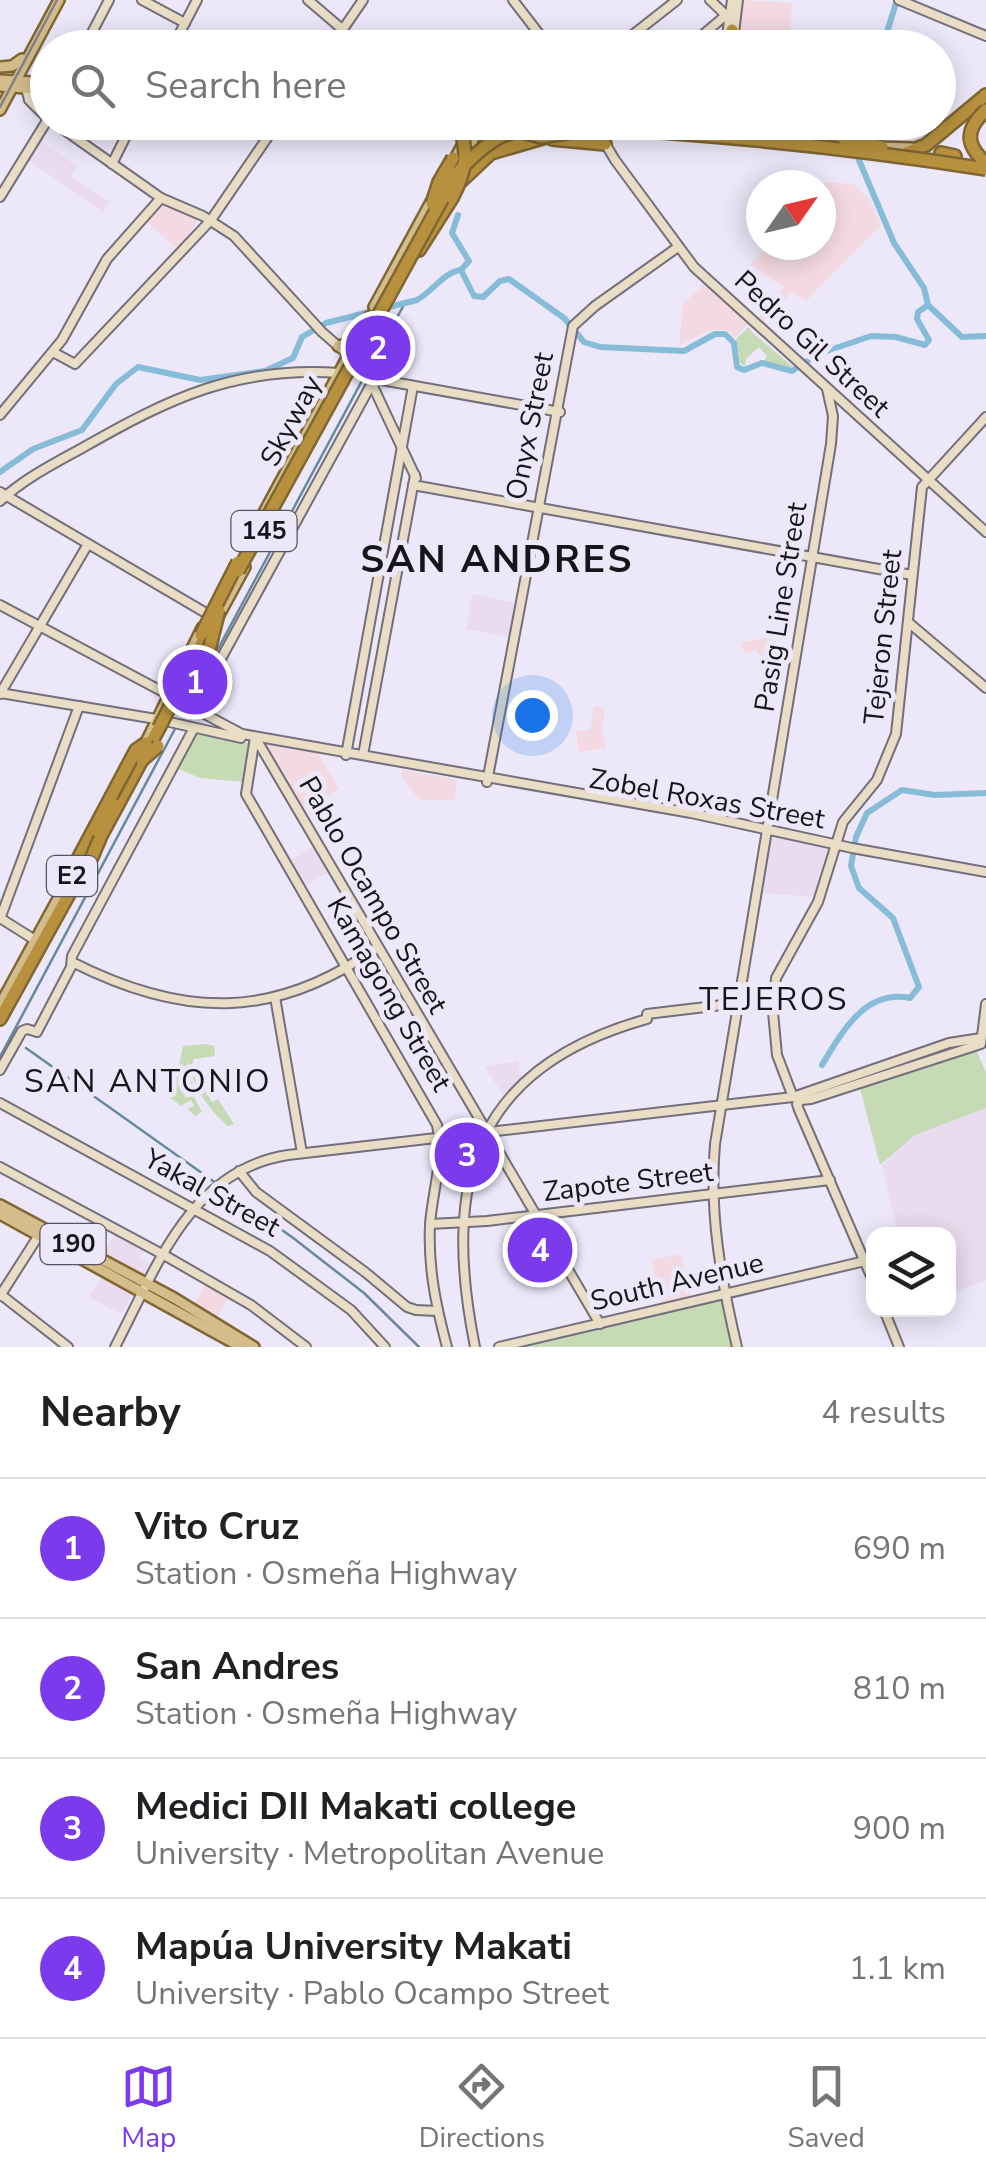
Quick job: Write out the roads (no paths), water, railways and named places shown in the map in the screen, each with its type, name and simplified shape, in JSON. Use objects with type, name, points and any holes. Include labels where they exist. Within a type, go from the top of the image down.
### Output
[{"type":"highway","points":[[730,20],[730,30]]},
{"type":"highway","points":[[956,122],[986,96]]},
{"type":"highway","points":[[986,96],[971,117],[966,136],[986,168]]},
{"type":"highway","points":[[986,112],[971,126],[968,136],[986,168]]},
{"type":"highway","points":[[432,204],[457,140]]},
{"type":"highway","points":[[378,310],[394,296],[464,176],[464,140]]},
{"type":"highway","name":"Skyway","points":[[4,1005],[152,744],[234,569],[432,204],[452,170],[485,140]]},
{"type":"highway","name":"Skyway","points":[[0,1021],[378,310],[456,174],[495,140]]},
{"type":"highway","points":[[419,250],[449,184],[491,153],[551,140]]},
{"type":"highway","points":[[572,140],[605,144]]},
{"type":"highway","name":"Skyway","points":[[768,140],[986,168]]},
{"type":"highway","points":[[810,140],[847,145]]},
{"type":"highway","points":[[820,140],[986,168]]},
{"type":"highway","points":[[831,140],[986,168]]},
{"type":"highway","points":[[861,150],[913,152],[933,140]]},
{"type":"highway","points":[[209,650],[220,605]]},
{"type":"highway","points":[[142,760],[152,744]]},
{"type":"highway","points":[[61,891],[136,750],[152,744]]},
{"type":"highway","points":[[4,1005],[23,991],[89,870],[100,838]]},
{"type":"main road","points":[[40,30],[56,0]]},
{"type":"main road","points":[[0,101],[30,50]]},
{"type":"main road","points":[[0,68],[23,63]]},
{"type":"main road","points":[[23,63],[30,77]]},
{"type":"main road","points":[[8,84],[30,87]]},
{"type":"main road","points":[[0,110],[8,84]]},
{"type":"main road","points":[[820,140],[861,150],[960,158],[986,112]]},
{"type":"main road","points":[[466,140],[468,144],[473,140]]},
{"type":"main road","name":"145","points":[[0,1021],[4,1005],[61,891],[172,697],[470,140]]},
{"type":"main road","points":[[605,144],[607,140]]},
{"type":"main road","points":[[820,140],[847,145]]},
{"type":"main road","points":[[970,145],[973,156],[986,168]]},
{"type":"main road","points":[[338,346],[359,345],[365,366]]},
{"type":"main road","name":"145","points":[[172,697],[239,559],[339,373],[351,359]]},
{"type":"main road","points":[[144,716],[158,722]]},
{"type":"main road","name":"145","points":[[4,1005],[158,722]]},
{"type":"main road","name":"190","points":[[0,1206],[254,1347]]},
{"type":"main road","name":"190","points":[[0,1214],[145,1287],[241,1347]]},
{"type":"street","points":[[93,30],[108,0]]},
{"type":"street","points":[[142,0],[185,23]]},
{"type":"street","points":[[181,30],[197,0]]},
{"type":"street","points":[[308,0],[342,30],[363,0]]},
{"type":"street","points":[[513,0],[536,30]]},
{"type":"street","points":[[639,30],[677,0]]},
{"type":"street","points":[[710,0],[730,20]]},
{"type":"street","points":[[715,30],[730,20],[734,0]]},
{"type":"street","points":[[901,1],[986,36]]},
{"type":"street","points":[[0,68],[8,84]]},
{"type":"street","points":[[26,88],[30,101]]},
{"type":"street","points":[[0,198],[38,140]]},
{"type":"street","points":[[77,140],[161,198],[210,220],[242,243],[320,329],[378,380],[558,411]]},
{"type":"street","points":[[112,164],[125,140]]},
{"type":"street","points":[[53,352],[76,364],[210,220],[266,140]]},
{"type":"street","name":"Pedro Gil Street","points":[[603,140],[679,248],[703,275],[986,532]]},
{"type":"street","points":[[0,415],[53,352],[107,259],[161,198]]},
{"type":"street","name":"Onyx Street","points":[[489,780],[574,331],[595,306],[679,248]]},
{"type":"street","points":[[320,329],[372,382],[416,482],[364,755]]},
{"type":"street","points":[[210,615],[2,497],[146,411],[188,393],[274,375],[339,373]]},
{"type":"street","points":[[194,708],[372,382]]},
{"type":"street","points":[[346,754],[413,386]]},
{"type":"street","name":"Pasig Line Street","points":[[737,1347],[716,1245],[712,1194],[721,1103],[833,425],[827,390]]},
{"type":"street","points":[[927,481],[986,417]]},
{"type":"street","name":"Tejeron Street","points":[[773,999],[778,972],[818,902],[848,815],[877,780],[896,734],[921,489],[927,481]]},
{"type":"street","points":[[416,482],[912,575]]},
{"type":"street","points":[[88,544],[0,693],[144,716]]},
{"type":"street","points":[[0,604],[255,739]]},
{"type":"street","points":[[908,622],[986,688]]},
{"type":"street","points":[[35,940],[0,919],[79,706]]},
{"type":"street","name":"Zobel Roxas Street","points":[[158,722],[986,872]]},
{"type":"street","points":[[0,1070],[19,1034],[27,1028],[37,1032],[72,956],[194,728]]},
{"type":"street","name":"Pablo Ocampo Street","points":[[255,739],[600,1324]]},
{"type":"street","name":"Kamagong Street","points":[[255,739],[246,794],[433,1115],[439,1137],[430,1224],[431,1284],[446,1347]]},
{"type":"street","points":[[252,752],[262,750]]},
{"type":"street","name":"Zobel Roxas Street","points":[[346,754],[467,776]]},
{"type":"street","points":[[72,962],[127,988],[180,1002],[230,1003],[276,997],[347,966],[378,947]]},
{"type":"street","points":[[276,997],[302,1154]]},
{"type":"street","points":[[476,1347],[463,1276],[462,1224],[469,1180],[486,1131],[514,1092],[548,1061],[592,1037],[647,1016],[773,999],[776,1054],[865,1261]]},
{"type":"street","points":[[113,1347],[163,1254],[193,1208],[217,1184],[239,1170],[273,1158],[302,1154],[721,1103],[797,1099],[950,1047],[981,1041],[986,1004]]},
{"type":"street","name":"Yakal Street","points":[[0,1103],[270,1251],[360,1318],[385,1347]]},
{"type":"street","points":[[0,1167],[237,1296],[306,1347]]},
{"type":"street","points":[[239,1170],[251,1188],[407,1307],[437,1311]]},
{"type":"street","name":"Zapote Street","points":[[430,1224],[462,1224],[830,1180]]},
{"type":"street","points":[[39,1235],[0,1295],[68,1347]]},
{"type":"street","name":"South Avenue","points":[[499,1347],[865,1261]]},
{"type":"street","points":[[887,1317],[899,1347]]},
{"type":"waterway","points":[[888,30],[897,0]]},
{"type":"waterway","points":[[856,153],[894,243],[924,288],[928,305],[962,337],[986,336]]},
{"type":"waterway","points":[[458,215],[452,233],[469,261],[461,270]]},
{"type":"waterway","points":[[461,270],[474,296],[483,297],[500,281],[509,279],[564,318],[584,342],[600,347],[684,351],[715,334],[725,334],[734,343],[737,367],[744,370],[762,363],[792,371],[818,354],[871,336],[896,337],[925,345],[929,340],[917,319],[918,312],[928,305]]},
{"type":"waterway","points":[[0,472],[33,449],[82,430],[116,384],[138,367],[200,380],[265,371],[293,358],[302,337],[326,323],[417,300],[449,274],[461,270]]},
{"type":"waterway","points":[[370,366],[405,303]]},
{"type":"waterway","points":[[190,701],[364,377]]},
{"type":"waterway","points":[[0,1057],[176,727]]},
{"type":"waterway","points":[[822,1065],[847,1027],[868,1007],[880,1000],[910,998],[919,987],[893,918],[859,888],[851,866],[856,837],[867,813],[902,790],[935,795],[986,793]]},
{"type":"waterway","points":[[26,1048],[296,1240]]},
{"type":"waterway","points":[[297,1241],[364,1293],[419,1347]]},
{"type":"tram line","points":[[41,30],[57,0]]},
{"type":"tram line","points":[[0,107],[30,51]]},
{"type":"place","name":"San Andres","points":[[378,348]]},
{"type":"place","name":"Vito Cruz","points":[[195,682]]},
{"type":"place","name":"Medici DII Makati college","points":[[467,1155]]},
{"type":"place","name":"Mapúa University Makati","points":[[540,1250]]},
{"type":"district","name":"SAN ANDRES","points":[[497,559]]},
{"type":"district","name":"TEJEROS","points":[[774,999]]},
{"type":"district","name":"SAN ANTONIO","points":[[148,1081]]}]
